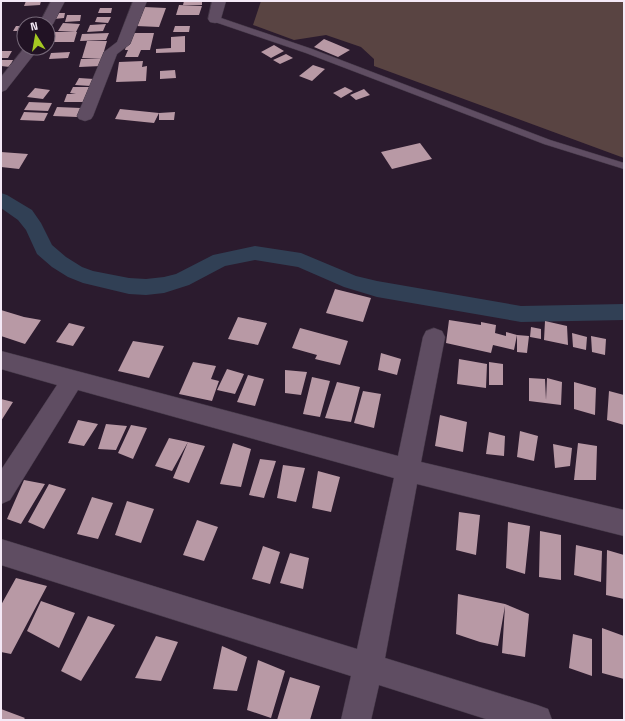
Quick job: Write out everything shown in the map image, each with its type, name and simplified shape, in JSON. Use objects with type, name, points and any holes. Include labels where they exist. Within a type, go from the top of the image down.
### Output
[{"type":"street","points":[[50,16],[58,1]]},
{"type":"street","points":[[85,116],[106,62],[111,52],[123,44],[140,1]]},
{"type":"street","points":[[215,19],[219,1]]},
{"type":"street","points":[[1,87],[26,56]]},
{"type":"street","points":[[356,720],[368,668],[406,470],[434,337]]},
{"type":"street","points":[[1,360],[406,470],[624,523]]},
{"type":"street","points":[[1,492],[72,380]]},
{"type":"street","points":[[1,552],[538,720]]},
{"type":"lane","points":[[215,19],[309,50],[547,142],[624,166]]},
{"type":"shaded area","points":[[261,1],[624,1],[624,158],[374,66],[374,59],[361,47],[326,35],[294,40],[253,25]]},
{"type":"building","points":[[26,1],[41,1],[40,5],[24,6]]},
{"type":"building","points":[[184,1],[202,1],[202,5],[183,5]]},
{"type":"building","points":[[179,5],[202,6],[199,15],[176,15]]},
{"type":"building","points":[[144,7],[166,8],[159,27],[136,26]]},
{"type":"building","points":[[100,8],[112,8],[111,13],[98,13]]},
{"type":"building","points":[[55,13],[65,13],[64,18],[56,19],[56,16],[54,16]]},
{"type":"building","points":[[67,15],[81,15],[80,21],[65,22]]},
{"type":"building","points":[[97,17],[111,17],[108,23],[95,22]]},
{"type":"building","points":[[63,23],[80,24],[76,32],[58,31]]},
{"type":"building","points":[[106,24],[103,31],[87,32],[90,25]]},
{"type":"building","points":[[175,26],[190,26],[189,32],[173,32]]},
{"type":"building","points":[[56,32],[77,32],[74,42],[56,42]]},
{"type":"building","points":[[109,33],[106,40],[80,41],[82,34]]},
{"type":"building","points":[[133,33],[154,33],[150,50],[141,50],[138,57],[125,57],[128,50],[125,50],[127,42]]},
{"type":"building","points":[[185,36],[185,52],[156,53],[156,49],[171,48],[171,37]]},
{"type":"building","points":[[324,39],[350,50],[338,57],[314,47]]},
{"type":"building","points":[[87,41],[107,41],[102,58],[82,58]]},
{"type":"building","points":[[274,45],[284,51],[271,58],[261,52]]},
{"type":"building","points":[[1,51],[12,51],[8,58],[1,58]]},
{"type":"building","points":[[70,52],[68,58],[49,59],[50,56],[56,56],[56,53]]},
{"type":"building","points":[[286,54],[293,58],[280,64],[273,60]]},
{"type":"building","points":[[103,58],[101,66],[79,67],[81,59]]},
{"type":"building","points":[[1,60],[13,60],[10,67],[1,66]]},
{"type":"building","points":[[143,61],[142,67],[147,66],[146,81],[116,82],[119,62]]},
{"type":"building","points":[[313,65],[325,69],[312,81],[299,76]]},
{"type":"building","points":[[175,70],[176,78],[160,79],[160,71]]},
{"type":"building","points":[[79,78],[94,79],[91,86],[75,85]]},
{"type":"building","points":[[73,87],[90,87],[84,102],[64,102],[67,94],[76,94],[70,93]]},
{"type":"building","points":[[345,87],[353,91],[341,98],[333,93]]},
{"type":"building","points":[[35,88],[50,90],[43,99],[27,97]]},
{"type":"building","points":[[364,89],[370,95],[356,100],[350,95]]},
{"type":"building","points":[[29,102],[52,103],[48,111],[24,110]]},
{"type":"building","points":[[57,107],[81,108],[77,117],[53,116]]},
{"type":"building","points":[[120,109],[159,113],[154,123],[115,119]]},
{"type":"building","points":[[24,112],[48,113],[44,121],[20,120]]},
{"type":"building","points":[[175,112],[174,120],[159,120],[159,113]]},
{"type":"building","points":[[420,143],[432,159],[392,169],[381,152]]},
{"type":"building","points":[[1,152],[28,154],[19,169],[1,167]]},
{"type":"building","points":[[335,289],[371,298],[363,322],[326,313]]},
{"type":"building","points":[[1,310],[24,317],[41,320],[25,344],[1,336]]},
{"type":"building","points":[[238,317],[267,323],[258,345],[228,339]]},
{"type":"building","points":[[449,320],[481,325],[481,322],[496,325],[495,333],[506,336],[506,332],[517,335],[514,350],[493,345],[491,353],[446,343]]},
{"type":"building","points":[[545,321],[567,326],[568,345],[544,340]]},
{"type":"building","points":[[69,323],[85,327],[73,346],[56,342]]},
{"type":"building","points":[[531,327],[541,329],[541,339],[530,337]]},
{"type":"building","points":[[300,328],[348,341],[340,365],[315,359],[317,355],[292,348]]},
{"type":"building","points":[[572,333],[587,337],[586,350],[573,347]]},
{"type":"building","points":[[517,335],[529,336],[527,353],[517,352]]},
{"type":"building","points":[[591,336],[606,339],[605,355],[592,352]]},
{"type":"building","points":[[133,341],[164,346],[149,378],[118,371]]},
{"type":"building","points":[[381,353],[401,359],[397,375],[378,370]]},
{"type":"building","points":[[459,359],[487,364],[486,388],[457,384]]},
{"type":"building","points":[[193,362],[216,366],[211,379],[219,381],[212,401],[179,394]]},
{"type":"building","points":[[489,362],[503,364],[503,385],[489,385]]},
{"type":"building","points":[[227,369],[244,374],[235,394],[217,390]]},
{"type":"building","points":[[285,370],[307,372],[301,395],[285,393]]},
{"type":"building","points":[[248,375],[264,379],[255,406],[237,402]]},
{"type":"building","points":[[312,377],[330,381],[320,417],[303,414]]},
{"type":"building","points":[[529,378],[545,379],[546,400],[547,378],[562,382],[561,405],[529,401]]},
{"type":"building","points":[[337,382],[360,387],[351,422],[325,418]]},
{"type":"building","points":[[574,382],[596,388],[595,415],[574,409]]},
{"type":"building","points":[[363,391],[381,394],[374,428],[354,423]]},
{"type":"building","points":[[609,391],[624,395],[624,425],[607,420]]},
{"type":"building","points":[[1,399],[13,402],[1,421]]},
{"type":"building","points":[[440,415],[467,422],[463,452],[435,446]]},
{"type":"building","points":[[78,420],[98,424],[84,446],[68,443]]},
{"type":"building","points":[[106,424],[127,426],[116,450],[98,449]]},
{"type":"building","points":[[131,425],[147,428],[133,459],[118,453]]},
{"type":"building","points":[[520,431],[538,436],[534,461],[517,457]]},
{"type":"building","points":[[489,432],[505,436],[504,456],[486,454]]},
{"type":"building","points":[[169,438],[188,442],[172,471],[155,466]]},
{"type":"building","points":[[188,442],[205,446],[189,483],[173,478]]},
{"type":"building","points":[[233,443],[251,449],[241,487],[220,484]]},
{"type":"building","points":[[578,443],[597,446],[596,480],[574,480]]},
{"type":"building","points":[[553,444],[572,448],[570,466],[555,468]]},
{"type":"building","points":[[260,459],[276,461],[264,498],[249,495]]},
{"type":"building","points":[[283,465],[305,468],[296,502],[277,498]]},
{"type":"building","points":[[318,471],[340,477],[331,512],[312,508]]},
{"type":"building","points":[[24,480],[45,484],[21,524],[7,519]]},
{"type":"building","points":[[49,484],[66,489],[44,529],[28,522]]},
{"type":"building","points":[[92,497],[113,503],[98,539],[77,534]]},
{"type":"building","points":[[127,501],[154,509],[141,543],[115,535]]},
{"type":"building","points":[[459,512],[480,515],[476,555],[456,550]]},
{"type":"building","points":[[197,520],[218,527],[204,561],[183,555]]},
{"type":"building","points":[[508,522],[530,526],[525,574],[506,568]]},
{"type":"building","points":[[540,531],[561,535],[561,580],[539,577]]},
{"type":"building","points":[[576,545],[602,551],[601,582],[574,575]]},
{"type":"building","points":[[263,546],[280,552],[270,584],[252,579]]},
{"type":"building","points":[[607,550],[624,555],[624,599],[606,595]]},
{"type":"building","points":[[290,553],[309,558],[303,589],[280,583]]},
{"type":"building","points":[[16,578],[47,586],[11,654],[1,652],[1,605]]},
{"type":"building","points":[[458,594],[505,604],[529,614],[525,657],[502,653],[505,606],[498,646],[456,634]]},
{"type":"building","points":[[41,601],[75,613],[59,648],[27,631]]},
{"type":"building","points":[[88,616],[115,625],[81,681],[61,671]]},
{"type":"building","points":[[602,628],[624,636],[624,679],[602,673]]},
{"type":"building","points":[[573,634],[592,639],[592,676],[569,668]]},
{"type":"building","points":[[156,636],[178,642],[161,681],[135,678]]},
{"type":"building","points":[[222,646],[247,657],[237,691],[213,689]]},
{"type":"building","points":[[258,660],[285,671],[271,718],[247,710]]},
{"type":"building","points":[[290,677],[320,686],[310,720],[277,720]]},
{"type":"building","points":[[1,709],[25,718],[23,720],[1,720]]},
{"type":"waterway","points":[[1,199],[25,215],[34,228],[44,249],[59,262],[75,272],[90,278],[129,286],[146,287],[164,285],[182,280],[220,260],[255,253],[301,260],[351,282],[377,289],[521,314],[624,312]]}]
